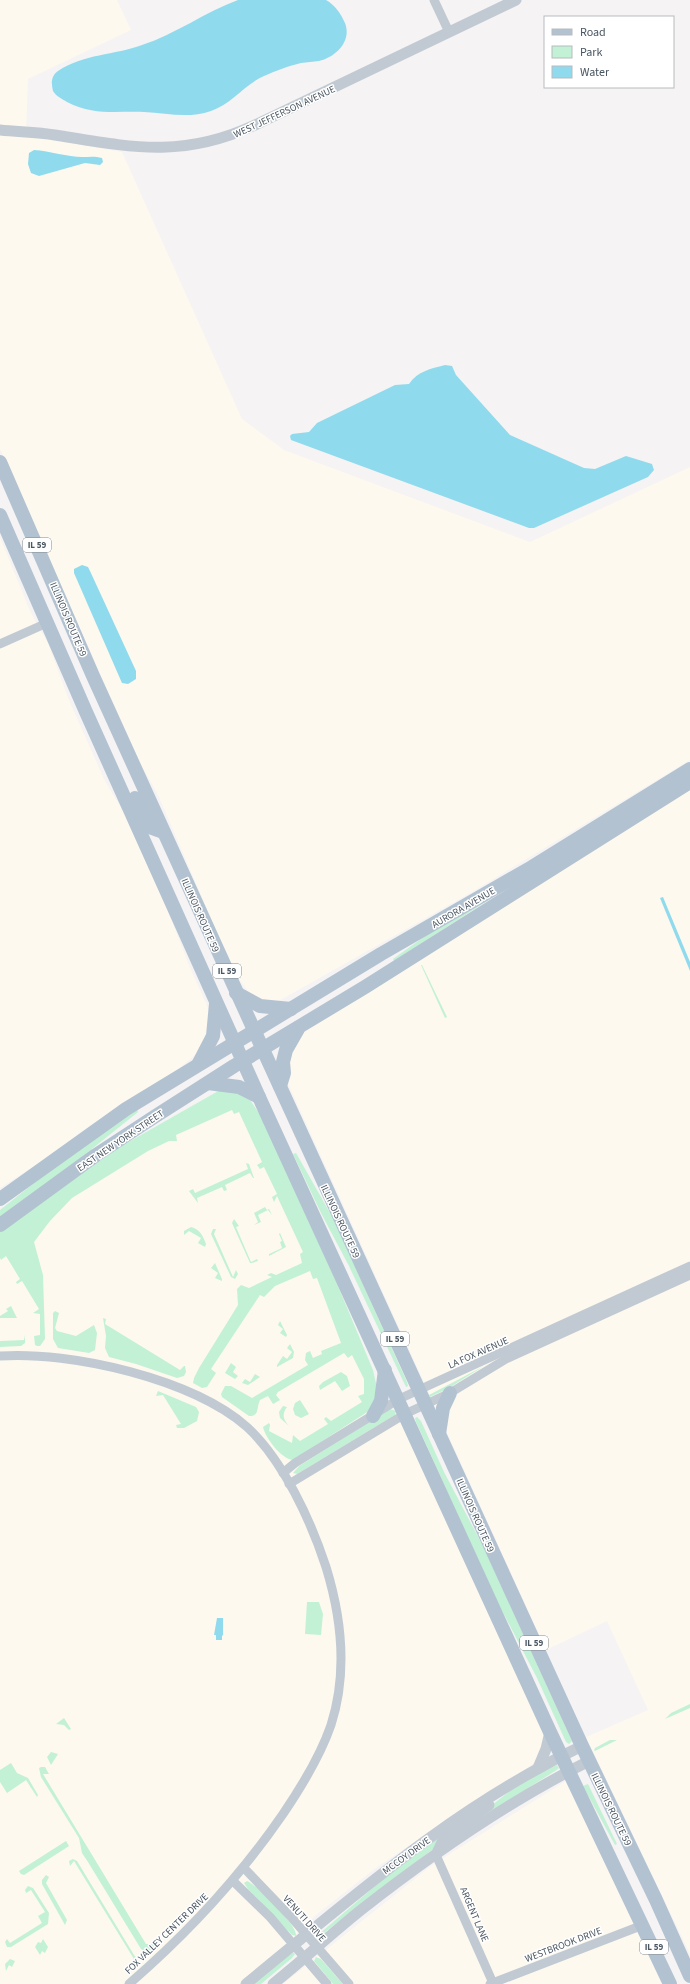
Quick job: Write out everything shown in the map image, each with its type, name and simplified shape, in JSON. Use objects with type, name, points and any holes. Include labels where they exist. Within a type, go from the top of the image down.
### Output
[{"type":"main road","name":"ILLINOIS ROUTE 59","points":[[0,462],[163,832],[236,992],[582,1746],[689,1971]]},
{"type":"main road","name":"IL 59","points":[[0,515],[86,712],[259,1097],[550,1732],[670,1984]]},
{"type":"main road","points":[[86,712],[104,721],[129,777],[142,782]]},
{"type":"main road","name":"AURORA AVENUE","points":[[234,1042],[381,954],[532,867],[690,769]]},
{"type":"main road","name":"AURORA AVENUE","points":[[243,1061],[690,782]]},
{"type":"main road","name":"IL 59","points":[[119,785],[130,788],[148,827],[163,832]]},
{"type":"main road","points":[[236,992],[260,1006],[291,1009]]},
{"type":"main road","points":[[199,1064],[213,1036],[216,1002]]},
{"type":"main road","points":[[280,1086],[284,1073],[283,1062],[286,1050],[299,1027]]},
{"type":"main road","points":[[0,1199],[102,1125],[234,1042]]},
{"type":"main road","name":"EAST NEW YORK STREET","points":[[0,1225],[96,1155],[243,1061]]},
{"type":"main road","points":[[208,1083],[239,1087],[259,1097]]},
{"type":"main road","points":[[373,1416],[381,1401],[385,1370]]},
{"type":"main road","points":[[439,1434],[443,1408],[450,1393]]},
{"type":"street","points":[[434,0],[449,32]]},
{"type":"street","name":"WEST JEFFERSON AVENUE","points":[[4,132],[53,134],[116,145],[146,148],[182,147],[212,141],[244,130],[516,0]]},
{"type":"street","points":[[0,644],[47,623]]},
{"type":"street","name":"LA FOX AVENUE","points":[[283,1473],[295,1463],[399,1400],[690,1266]]},
{"type":"street","name":"LA FOX AVENUE","points":[[289,1484],[405,1414],[450,1393],[506,1359],[690,1275]]},
{"type":"street","name":"FOX VALLEY CENTER DRIVE","points":[[0,1356],[48,1356],[96,1363],[149,1377],[208,1400],[229,1413],[250,1430],[283,1473],[318,1542],[336,1604],[342,1649],[339,1694],[331,1725],[312,1767],[272,1829],[244,1868],[191,1927],[129,1984]]},
{"type":"street","points":[[538,1768],[546,1749],[550,1732]]},
{"type":"street","name":"MCCOY DRIVE","points":[[246,1984],[362,1888],[458,1817],[527,1774],[582,1746]]},
{"type":"street","name":"MCCOY DRIVE","points":[[273,1984],[372,1902],[436,1855],[528,1795],[589,1761]]},
{"type":"street","points":[[436,1855],[444,1838],[476,1816],[527,1774]]},
{"type":"street","name":"ARGENT LANE","points":[[436,1855],[492,1983]]},
{"type":"street","name":"VENUTI DRIVE","points":[[244,1868],[306,1934],[349,1984]]},
{"type":"street","points":[[233,1881],[257,1903],[327,1984]]},
{"type":"street","name":"WESTBROOK DRIVE","points":[[492,1983],[643,1925]]},
{"type":"shaded area","points":[[0,0],[117,0],[131,30],[28,79],[26,135],[122,152],[242,419],[284,450],[530,542],[690,467],[690,760],[472,892],[277,1002],[271,1003],[251,996],[233,970],[158,795],[140,763],[0,449]]},
{"type":"shaded area","points":[[0,537],[31,613],[48,643],[69,700],[105,781],[123,811],[168,911],[191,970],[206,1003],[211,1017],[211,1026],[198,1053],[176,1071],[91,1125],[36,1165],[0,1188]]},
{"type":"shaded area","points":[[690,787],[690,1954],[586,1737],[648,1710],[607,1621],[546,1650],[283,1073],[297,1035]]},
{"type":"shaded area","points":[[220,1090],[255,1107],[261,1116],[336,1281],[373,1370],[378,1392],[408,1433],[541,1725],[544,1737],[537,1761],[377,1867],[316,1915],[277,1953],[240,1984],[0,1984],[0,1232],[118,1148]]},
{"type":"shaded area","points":[[566,1781],[662,1984],[283,1984],[432,1865]]},
{"type":"green space","points":[[495,896],[394,961],[393,959],[449,919]]},
{"type":"green space","points":[[421,965],[447,1017],[445,1018]]},
{"type":"green space","points":[[226,1088],[250,1100],[261,1116],[336,1281],[373,1370],[378,1392],[372,1409],[293,1460],[288,1459],[274,1447],[263,1427],[269,1423],[269,1431],[292,1443],[293,1435],[300,1441],[328,1424],[324,1419],[326,1417],[331,1421],[362,1402],[358,1396],[364,1394],[364,1379],[352,1355],[348,1358],[344,1353],[278,1392],[276,1395],[280,1400],[273,1404],[268,1396],[260,1400],[255,1415],[252,1416],[249,1416],[222,1397],[221,1394],[225,1386],[231,1386],[252,1398],[308,1365],[305,1360],[306,1353],[310,1351],[313,1358],[322,1354],[321,1351],[341,1343],[317,1278],[313,1279],[310,1271],[275,1286],[264,1297],[260,1295],[211,1369],[216,1373],[207,1387],[202,1388],[193,1383],[199,1368],[238,1305],[237,1289],[241,1285],[249,1288],[272,1277],[267,1275],[271,1273],[276,1275],[302,1263],[300,1254],[303,1252],[277,1196],[274,1202],[272,1197],[277,1194],[264,1167],[260,1169],[257,1165],[262,1162],[239,1112],[234,1114],[232,1110],[176,1135],[177,1141],[169,1141],[148,1151],[72,1198],[50,1221],[34,1242],[43,1275],[45,1339],[40,1346],[35,1345],[34,1336],[40,1335],[40,1314],[33,1313],[39,1309],[22,1281],[17,1284],[16,1282],[20,1279],[6,1256],[1,1260],[0,1258],[0,1232],[118,1148]]},
{"type":"green space","points":[[137,1109],[138,1112],[63,1172],[0,1217],[0,1210],[67,1157]]},
{"type":"green space","points":[[296,1153],[334,1220],[407,1382],[408,1386],[406,1387],[349,1266],[321,1213],[293,1154]]},
{"type":"green space","points":[[246,1163],[249,1164],[254,1178],[250,1173],[225,1185],[227,1190],[224,1191],[222,1187],[197,1198],[198,1203],[189,1191],[193,1189],[195,1193],[248,1169]]},
{"type":"green space","points":[[265,1207],[267,1210],[269,1209],[272,1215],[268,1210],[258,1215],[261,1222],[254,1225],[258,1222],[254,1213]]},
{"type":"green space","points":[[234,1219],[239,1226],[236,1227],[251,1262],[257,1259],[258,1261],[250,1263],[232,1223]]},
{"type":"green space","points":[[191,1227],[197,1229],[201,1233],[206,1244],[205,1247],[198,1243],[201,1238],[189,1231],[184,1235],[184,1231]]},
{"type":"green space","points":[[213,1229],[216,1229],[214,1234],[233,1277],[236,1270],[238,1274],[235,1279],[231,1277],[211,1234]]},
{"type":"green space","points":[[280,1233],[286,1247],[269,1256],[269,1254],[282,1248]]},
{"type":"green space","points":[[215,1263],[222,1281],[215,1278],[218,1273],[211,1268]]},
{"type":"green space","points":[[11,1306],[17,1318],[0,1318],[0,1316],[8,1311],[6,1309]]},
{"type":"green space","points":[[55,1311],[59,1313],[55,1328],[57,1331],[76,1336],[94,1325],[97,1333],[95,1350],[89,1353],[58,1348],[53,1339],[53,1313]]},
{"type":"green space","points":[[103,1318],[106,1319],[105,1324],[180,1370],[185,1366],[186,1372],[184,1376],[177,1378],[136,1364],[109,1357],[105,1348],[106,1336]]},
{"type":"green space","points":[[280,1321],[287,1335],[286,1337],[280,1333],[283,1329],[278,1325]]},
{"type":"green space","points":[[25,1335],[25,1343],[21,1346],[0,1347],[0,1341],[24,1340]]},
{"type":"green space","points":[[290,1344],[294,1352],[293,1358],[277,1367],[283,1356],[287,1359],[292,1352],[287,1348]]},
{"type":"green space","points":[[231,1363],[236,1367],[233,1372],[238,1376],[235,1379],[225,1373]]},
{"type":"green space","points":[[484,1366],[449,1388],[430,1397],[429,1395]]},
{"type":"green space","points":[[341,1372],[347,1376],[350,1386],[342,1391],[335,1381],[320,1390],[319,1386],[323,1382]]},
{"type":"green space","points":[[255,1374],[260,1377],[248,1385],[242,1383],[245,1379],[250,1382]]},
{"type":"green space","points":[[158,1391],[196,1407],[199,1412],[197,1421],[184,1428],[177,1428],[176,1425],[181,1424],[163,1395],[156,1396]]},
{"type":"green space","points":[[300,1400],[309,1414],[301,1418],[295,1415],[293,1409],[295,1403]]},
{"type":"green space","points":[[283,1406],[287,1407],[284,1412],[284,1417],[289,1426],[280,1418],[279,1412]]},
{"type":"green space","points":[[390,1409],[396,1411],[395,1415],[297,1474],[293,1473],[299,1466]]},
{"type":"green space","points":[[417,1417],[421,1421],[444,1472],[484,1548],[572,1741],[569,1744],[566,1742],[537,1678],[495,1597],[416,1422],[415,1418]]},
{"type":"green space","points":[[307,1602],[319,1602],[323,1614],[321,1635],[305,1634]]},
{"type":"green space","points":[[690,1704],[690,1708],[665,1719],[671,1713]]},
{"type":"green space","points":[[64,1718],[71,1729],[69,1730],[64,1725],[56,1724]]},
{"type":"green space","points":[[610,1740],[617,1740],[595,1751],[594,1750],[595,1748]]},
{"type":"green space","points":[[51,1752],[58,1754],[51,1765],[47,1757]]},
{"type":"green space","points":[[11,1763],[17,1773],[28,1778],[38,1795],[37,1797],[26,1780],[7,1793],[0,1782],[0,1770]]},
{"type":"green space","points":[[557,1765],[559,1768],[555,1771],[487,1814],[476,1818],[522,1781]]},
{"type":"green space","points":[[45,1767],[49,1774],[43,1774],[146,1944],[153,1944],[154,1947],[152,1951],[145,1952],[141,1949],[82,1853],[79,1838],[41,1777],[39,1768]]},
{"type":"green space","points":[[588,1784],[617,1844],[615,1845],[583,1786]]},
{"type":"green space","points":[[446,1830],[437,1846],[316,1939],[318,1935],[395,1869]]},
{"type":"green space","points":[[66,1841],[69,1846],[24,1875],[21,1874],[19,1871]]},
{"type":"green space","points":[[73,1859],[77,1861],[138,1960],[135,1966],[131,1964],[134,1959],[74,1861],[70,1866],[69,1861]]},
{"type":"green space","points":[[46,1875],[49,1877],[46,1883],[67,1920],[65,1925],[42,1884],[42,1880]]},
{"type":"green space","points":[[247,1881],[276,1906],[291,1924],[296,1936],[292,1935],[248,1889],[244,1883]]},
{"type":"green space","points":[[28,1886],[33,1888],[49,1913],[48,1924],[11,1947],[7,1947],[5,1942],[7,1939],[10,1943],[42,1923],[38,1916],[45,1912],[31,1890],[26,1893],[25,1890]]},
{"type":"green space","points":[[43,1939],[48,1947],[45,1953],[42,1951],[40,1955],[35,1947],[38,1942],[41,1943]]},
{"type":"green space","points":[[293,1952],[295,1954],[292,1958],[261,1984],[252,1984]]},
{"type":"green space","points":[[316,1957],[321,1959],[343,1984],[333,1984],[314,1961]]},
{"type":"green space","points":[[10,1959],[15,1961],[12,1967],[9,1965],[6,1971],[5,1964]]},
{"type":"water","points":[[238,0],[326,0],[332,4],[342,16],[345,23],[347,30],[344,42],[337,52],[325,59],[296,64],[264,76],[250,84],[218,108],[194,115],[96,111],[67,102],[57,96],[53,91],[52,82],[54,75],[68,65],[88,58],[132,48],[155,40]]},
{"type":"water","points":[[34,150],[77,157],[99,157],[102,158],[103,162],[100,165],[85,163],[39,176],[31,173],[28,164],[29,153]]},
{"type":"water","points":[[445,365],[452,366],[456,375],[510,435],[584,468],[595,469],[626,456],[652,464],[654,470],[648,477],[534,528],[529,528],[291,440],[290,436],[292,434],[309,432],[317,423],[395,385],[409,384],[420,373]]},
{"type":"water","points":[[82,565],[88,567],[136,671],[136,679],[128,684],[122,683],[74,573],[74,569]]},
{"type":"water","points":[[663,897],[690,962],[690,971],[660,898]]},
{"type":"water","points":[[217,1618],[223,1618],[222,1640],[216,1640],[216,1635],[214,1635]]}]
